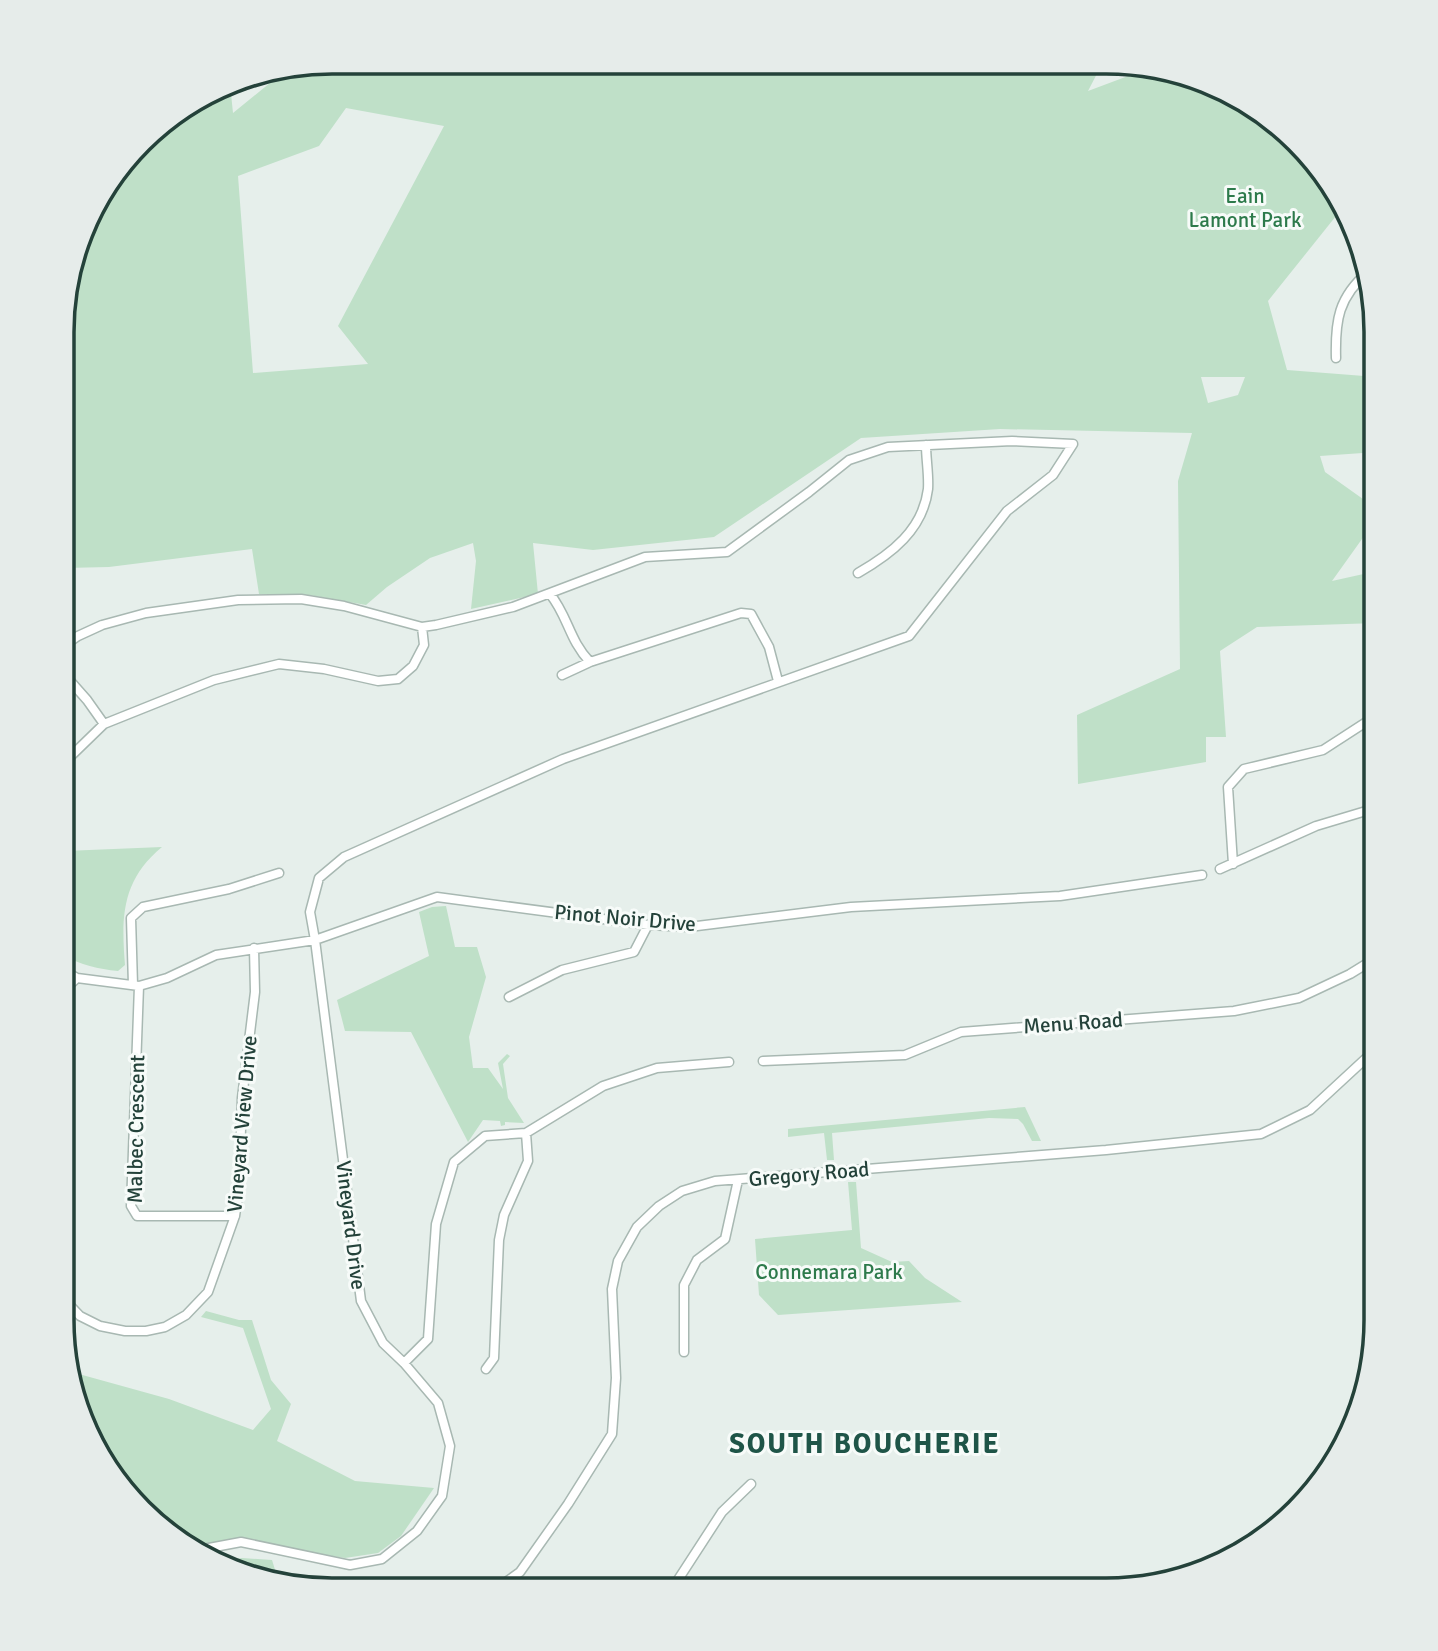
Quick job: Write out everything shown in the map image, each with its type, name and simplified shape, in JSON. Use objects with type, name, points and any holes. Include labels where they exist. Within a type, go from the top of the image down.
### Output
[{"type":"street","points":[[1336,358],[1335,329],[1343,300],[1360,281]]},
{"type":"street","name":"Vineyard Drive","points":[[211,1548],[241,1542],[350,1565],[382,1559],[417,1531],[442,1496],[450,1446],[438,1403],[383,1343],[361,1301],[310,912],[319,878],[344,857],[563,759],[909,636],[1007,511],[1053,475],[1073,444],[1012,441],[926,445]]},
{"type":"street","points":[[74,639],[102,625],[124,619],[238,600],[301,599],[422,627],[513,607],[645,557],[727,552],[849,460],[888,447],[926,445],[928,488],[922,513],[905,539],[884,558],[858,573]]},
{"type":"street","points":[[550,594],[558,604],[577,648],[590,662]]},
{"type":"street","points":[[562,675],[590,662],[741,612],[751,614],[769,647],[778,681]]},
{"type":"street","points":[[74,753],[103,724],[214,680],[279,664],[324,669],[378,681],[397,679],[413,666],[424,645],[422,627]]},
{"type":"street","points":[[74,685],[103,724]]},
{"type":"street","points":[[1233,864],[1228,787],[1244,769],[1323,750],[1364,723]]},
{"type":"street","points":[[1220,869],[1316,826],[1364,812]]},
{"type":"street","points":[[136,985],[131,918],[143,907],[229,889],[279,873]]},
{"type":"street","name":"Pinot Noir Drive","points":[[74,976],[136,985],[167,978],[216,955],[315,940],[438,897],[648,925],[688,927],[852,908],[1060,896],[1202,876]]},
{"type":"street","points":[[509,998],[562,970],[634,951],[648,925]]},
{"type":"street","name":"Vineyard View Drive","points":[[74,1310],[100,1326],[125,1332],[146,1331],[165,1327],[186,1315],[208,1292],[235,1216],[239,1188],[242,1098],[256,992],[254,948]]},
{"type":"street","name":"Menu Road","points":[[762,1061],[905,1055],[961,1032],[1234,1011],[1298,998],[1364,965]]},
{"type":"street","points":[[74,981],[77,978]]},
{"type":"street","name":"Malbec Crescent","points":[[136,985],[131,1206],[137,1216],[235,1216]]},
{"type":"street","name":"Gregory Road","points":[[512,1578],[520,1572],[568,1504],[612,1434],[616,1378],[612,1289],[618,1261],[637,1227],[659,1206],[682,1191],[715,1181],[1106,1150],[1261,1134],[1310,1110],[1364,1060]]},
{"type":"street","points":[[404,1363],[428,1339],[436,1224],[454,1163],[485,1136],[526,1133],[603,1086],[657,1068],[729,1062]]},
{"type":"street","points":[[486,1369],[494,1357],[499,1240],[504,1215],[528,1161],[526,1133]]},
{"type":"street","points":[[684,1352],[684,1284],[697,1260],[725,1240],[738,1180]]},
{"type":"street","points":[[679,1578],[722,1512],[751,1484]]},
{"type":"green space","name":"Eain Lamont Park","points":[[315,74],[1097,74],[1088,91],[1131,75],[1157,78],[1205,93],[1250,117],[1289,149],[1321,188],[1337,215],[1268,301],[1287,370],[1364,376],[1364,453],[1320,456],[1325,472],[1364,500],[1364,536],[1332,581],[1364,574],[1364,623],[1257,627],[1220,651],[1226,737],[1206,737],[1206,762],[1078,784],[1077,715],[1180,669],[1178,481],[1192,433],[1000,429],[861,438],[714,537],[593,550],[533,543],[538,594],[471,609],[476,561],[473,543],[430,558],[366,605],[310,595],[259,594],[252,549],[109,567],[74,568],[74,315],[78,281],[87,249],[117,188],[149,149],[188,117],[231,94],[233,113],[274,80]],"holes":[[[346,108],[444,126],[338,326],[368,364],[253,373],[238,176],[319,146]],[[1201,377],[1245,377],[1238,395],[1208,403]]]},
{"type":"green space","points":[[162,847],[139,872],[127,900],[123,931],[125,965],[118,971],[74,960],[74,851]]},
{"type":"green space","points":[[446,906],[455,947],[477,947],[486,977],[469,1037],[473,1068],[488,1068],[503,1089],[498,1063],[507,1054],[510,1056],[503,1064],[508,1098],[524,1123],[505,1122],[505,1125],[501,1126],[500,1121],[483,1120],[468,1142],[411,1032],[345,1031],[337,1000],[429,956],[419,912]]},
{"type":"green space","points":[[1025,1107],[1041,1141],[1032,1141],[1018,1119],[989,1118],[832,1133],[834,1160],[827,1160],[824,1133],[788,1137],[788,1129]]},
{"type":"green space","name":"Connemara Park","points":[[848,1182],[856,1182],[861,1248],[892,1262],[909,1261],[925,1278],[962,1302],[778,1315],[759,1295],[755,1239],[852,1230]]},
{"type":"green space","points":[[206,1311],[239,1320],[252,1320],[271,1380],[291,1404],[277,1441],[355,1481],[434,1488],[401,1536],[378,1553],[345,1558],[231,1540],[205,1544],[161,1513],[138,1490],[117,1463],[100,1433],[79,1374],[169,1399],[253,1430],[271,1409],[243,1328],[201,1317]]},
{"type":"green space","points":[[235,1559],[272,1560],[276,1572],[249,1564]]},
{"type":"district","name":"SOUTH BOUCHERIE","points":[[865,1443]]}]
